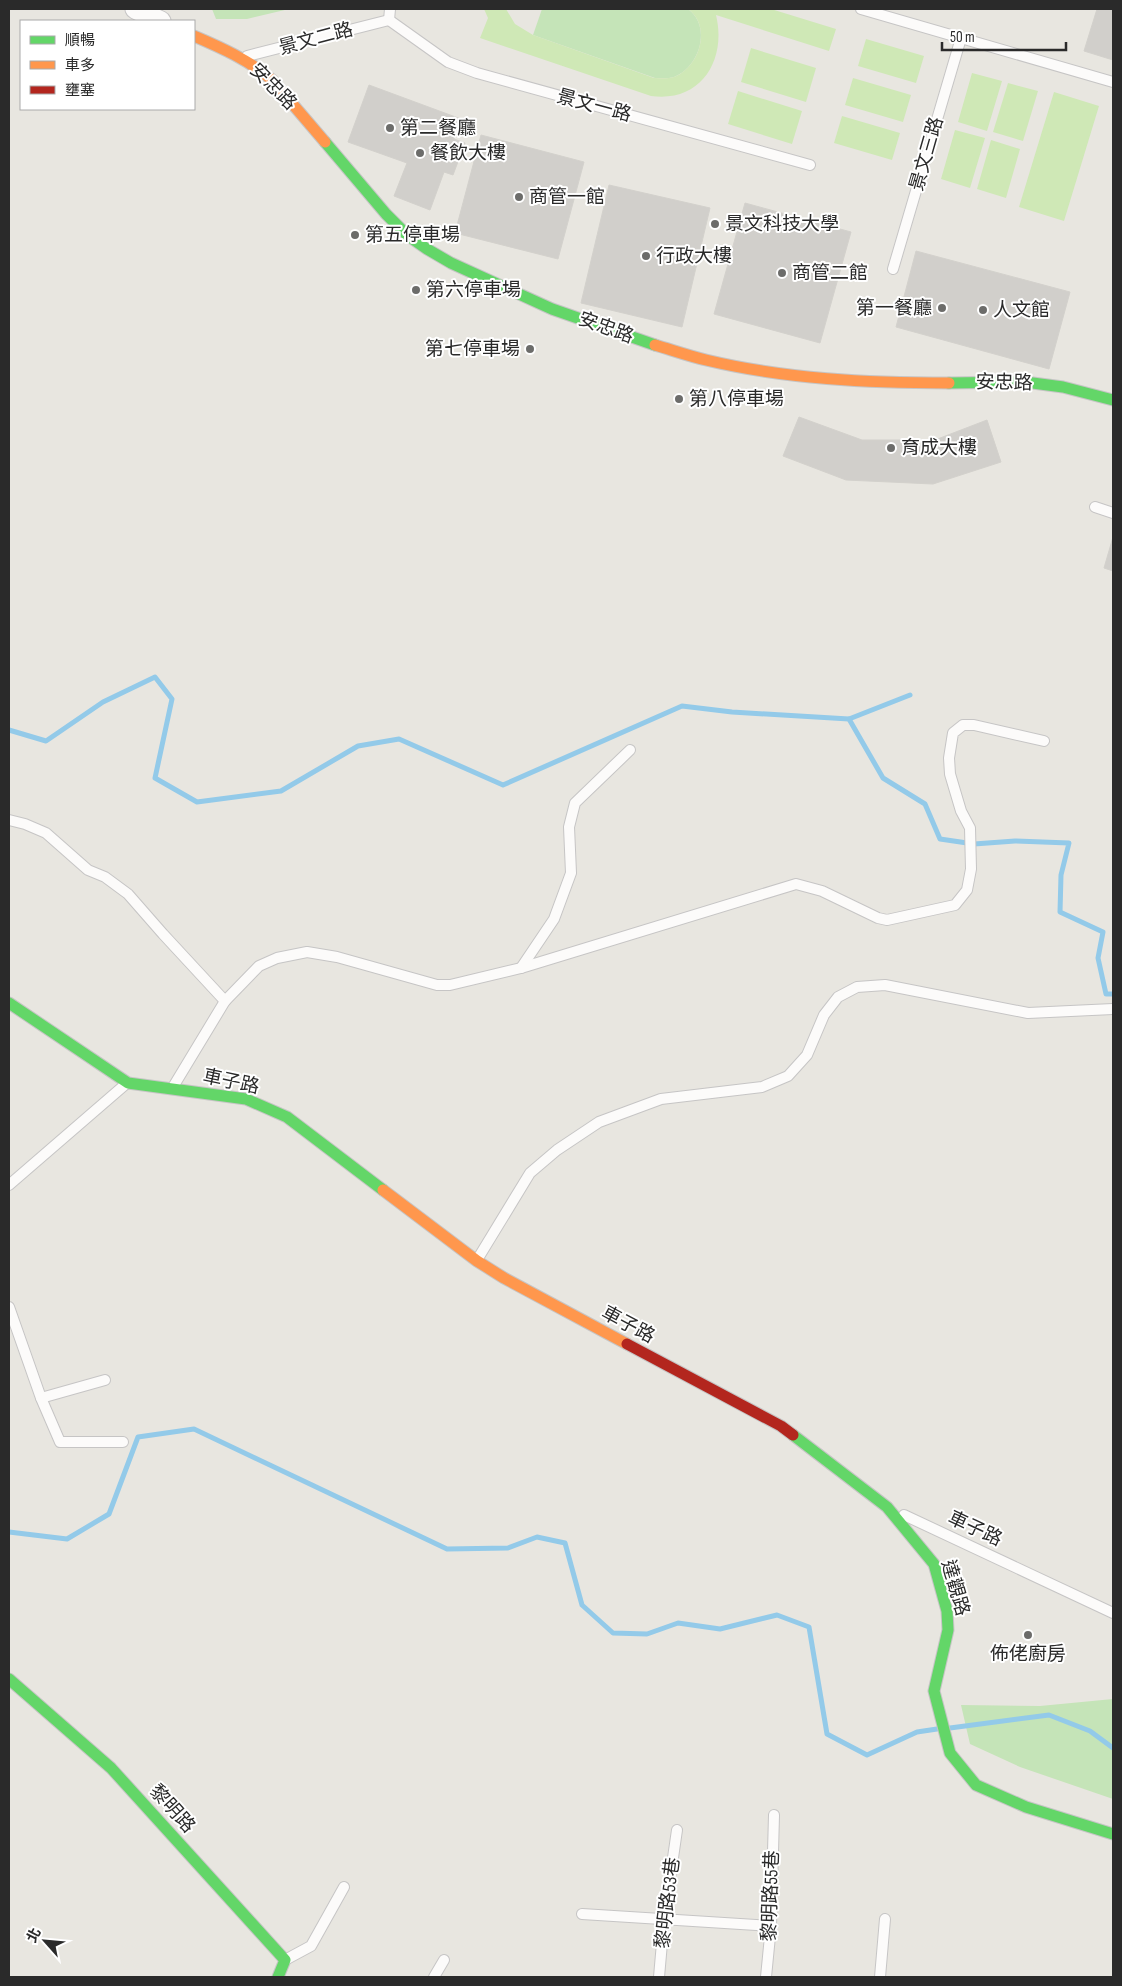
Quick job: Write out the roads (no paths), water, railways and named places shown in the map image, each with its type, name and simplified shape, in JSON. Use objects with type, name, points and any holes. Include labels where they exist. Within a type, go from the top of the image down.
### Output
[{"type":"street","points":[[135,9],[159,20]]},
{"type":"street","name":"安忠路","points":[[195,36],[243,57],[272,80],[386,214],[407,235],[427,250],[451,263],[552,309],[633,338],[706,360],[793,375],[910,383],[1025,382],[1063,387],[1113,400]]},
{"type":"street","name":"車子路","points":[[9,1003],[128,1083],[246,1099],[287,1117],[477,1261],[504,1278],[781,1426],[887,1507]]},
{"type":"street","name":"達觀路","points":[[887,1507],[934,1564],[947,1611],[948,1630],[934,1691],[950,1753],[976,1785],[1026,1807],[1113,1834]]},
{"type":"street","name":"黎明路","points":[[9,1679],[111,1768],[285,1960]]},
{"type":"street","points":[[278,1977],[285,1960]]},
{"type":"lane","points":[[389,20],[390,9]]},
{"type":"lane","points":[[861,9],[1113,82]]},
{"type":"lane","name":"景文二路","points":[[243,57],[286,48],[389,20]]},
{"type":"lane","name":"景文一路","points":[[389,20],[448,62],[477,73],[810,165]]},
{"type":"lane","name":"景文三路","points":[[893,269],[960,38]]},
{"type":"lane","points":[[1095,507],[1113,512]]},
{"type":"lane","points":[[173,1088],[225,1001],[258,966],[277,958],[307,952],[338,957],[437,986],[521,968],[796,884],[822,891],[878,918],[887,920],[955,905],[967,890],[971,850],[970,828],[961,811],[950,774],[950,758],[954,733],[963,724],[1044,741]]},
{"type":"lane","points":[[521,968],[554,919],[571,873],[569,827],[575,803],[630,750]]},
{"type":"lane","points":[[9,820],[25,824],[46,833],[88,870],[105,877],[128,894],[225,1001]]},
{"type":"lane","points":[[477,1261],[530,1174],[557,1150],[599,1122],[660,1099],[762,1087],[788,1076],[807,1055],[824,1015],[838,997],[857,987],[885,985],[1028,1014],[1113,1009]]},
{"type":"lane","points":[[9,1185],[128,1083]]},
{"type":"lane","points":[[9,1307],[41,1398],[60,1442],[123,1442]]},
{"type":"lane","points":[[41,1398],[105,1380]]},
{"type":"lane","name":"車子路","points":[[887,1507],[1113,1613]]},
{"type":"lane","name":"黎明路55巷","points":[[766,1977],[774,1815]]},
{"type":"lane","name":"黎明路53巷","points":[[659,1977],[664,1920],[678,1830]]},
{"type":"lane","points":[[285,1960],[311,1946],[344,1887]]},
{"type":"lane","points":[[582,1914],[770,1926]]},
{"type":"lane","points":[[880,1977],[885,1919]]},
{"type":"lane","points":[[434,1977],[444,1960]]},
{"type":"waterway","points":[[9,730],[46,741],[103,702],[155,677],[172,699],[155,778],[197,802],[281,791],[358,746],[399,739],[503,785],[682,706],[732,712],[849,719],[883,778],[925,804],[940,839],[974,844],[1015,841],[1069,843],[1061,875],[1060,912],[1103,932],[1098,958],[1106,994],[1113,994]]},
{"type":"waterway","points":[[849,719],[910,695]]},
{"type":"waterway","points":[[9,1532],[67,1539],[109,1514],[138,1437],[194,1429],[447,1549],[508,1548],[537,1537],[565,1543],[582,1605],[613,1633],[647,1634],[678,1623],[720,1629],[777,1615],[809,1627],[827,1734],[867,1755],[917,1732],[937,1729]]},
{"type":"waterway","points":[[950,1728],[1049,1715],[1090,1731],[1113,1748]]},
{"type":"place","name":"第二餐廳","points":[[390,128]]},
{"type":"place","name":"餐飲大樓","points":[[420,153]]},
{"type":"place","name":"商管一館","points":[[519,197]]},
{"type":"place","name":"景文科技大學","points":[[715,224]]},
{"type":"place","name":"第五停車場","points":[[355,235]]},
{"type":"place","name":"行政大樓","points":[[646,256]]},
{"type":"place","name":"商管二館","points":[[782,273]]},
{"type":"place","name":"第六停車場","points":[[416,290]]},
{"type":"place","name":"第一餐廳","points":[[942,308]]},
{"type":"place","name":"人文館","points":[[983,310]]},
{"type":"place","name":"第七停車場","points":[[530,349]]},
{"type":"place","name":"第八停車場","points":[[679,399]]},
{"type":"place","name":"育成大樓","points":[[891,448]]},
{"type":"place","name":"佈佬廚房","points":[[1028,1635]]}]
